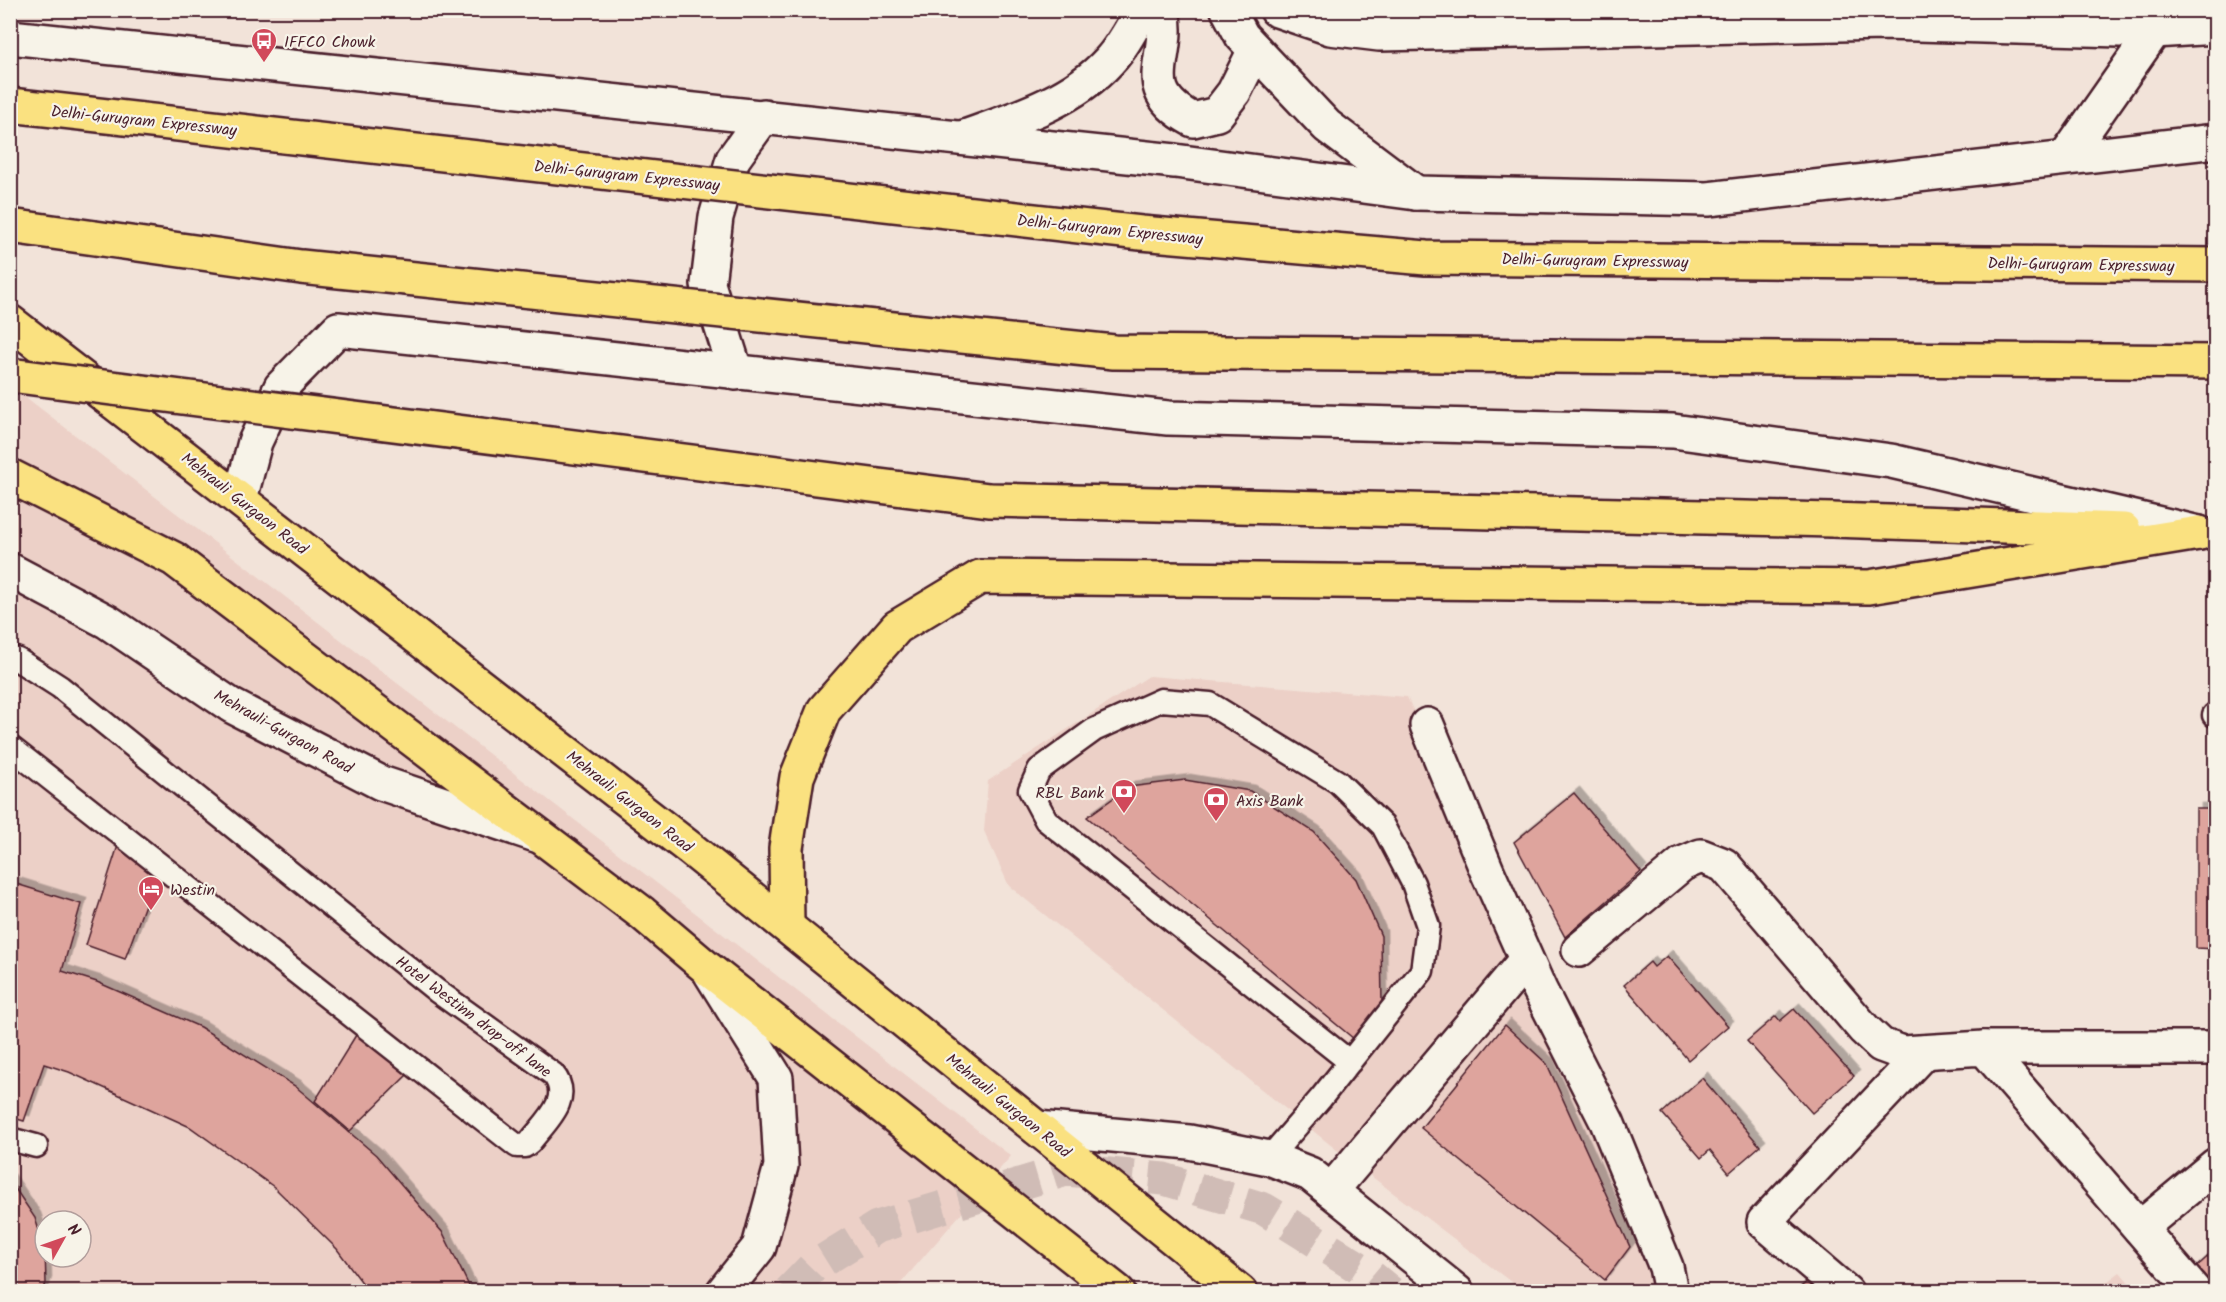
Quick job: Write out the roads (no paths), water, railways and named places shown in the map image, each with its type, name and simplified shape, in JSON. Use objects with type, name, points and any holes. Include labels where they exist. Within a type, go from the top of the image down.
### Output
[{"type":"main road","points":[[962,138],[1029,115],[1072,91],[1107,63],[1126,39],[1142,10]]},
{"type":"main road","points":[[1162,10],[1165,32],[1158,73],[1160,92],[1174,110],[1193,120],[1217,114],[1234,92],[1255,50]]},
{"type":"main road","points":[[1228,10],[1242,36],[1327,126],[1416,193]]},
{"type":"main road","points":[[1277,10],[1330,28],[1379,34],[1884,23],[2154,31],[2216,27]]},
{"type":"main road","points":[[2066,157],[2154,31]]},
{"type":"main road","points":[[10,37],[1175,161],[1416,193],[1708,199],[2216,141]]},
{"type":"main road","name":"Delhi-Gurugram Expressway","points":[[10,105],[1141,233],[1426,258],[2216,266]]},
{"type":"main road","points":[[736,373],[708,284],[716,217],[733,159],[764,116]]},
{"type":"main road","points":[[10,226],[301,267],[1114,352],[2216,362]]},
{"type":"main road","name":"Mehrauli Gurgaon Road","points":[[10,322],[655,821],[1240,1292]]},
{"type":"main road","points":[[240,500],[255,442],[281,387],[338,329],[1168,418],[1673,431],[1891,461],[2207,533]]},
{"type":"main road","points":[[10,375],[989,500],[1832,520],[2207,533]]},
{"type":"main road","points":[[10,476],[174,559],[642,913],[708,969],[1118,1292]]},
{"type":"main road","points":[[788,927],[786,848],[797,777],[824,710],[897,627],[980,578],[1869,587],[2207,533]]},
{"type":"main road","name":"Mehrauli-Gurgaon Road","points":[[10,570],[108,622],[232,706],[381,783],[543,838]]},
{"type":"main road","points":[[1427,725],[1526,960],[1607,1122],[1666,1266],[1671,1292]]},
{"type":"main road","points":[[1579,950],[1682,864],[1701,856],[1724,864],[1864,1029],[1881,1045],[1903,1053],[1984,1048],[2216,1048]]},
{"type":"main road","points":[[1331,1191],[1526,960]]},
{"type":"main road","points":[[708,969],[776,1078],[781,1166],[759,1247],[723,1292]]},
{"type":"main road","points":[[1984,1048],[2195,1292]]},
{"type":"main road","points":[[1846,1292],[1764,1222],[1924,1052]]},
{"type":"main road","points":[[1037,1128],[1189,1142],[1269,1158],[1310,1173],[1457,1292]]},
{"type":"main road","points":[[2140,1228],[2216,1166]]},
{"type":"lane","name":"Hotel Westinn drop-off lane","points":[[10,657],[60,687],[437,991],[553,1074],[561,1083],[560,1102],[530,1142],[525,1146],[517,1146],[10,747]]},
{"type":"lane","points":[[1269,1158],[1350,1062],[1422,971],[1428,927],[1413,883],[1383,826],[1338,782],[1210,704],[1161,700],[1094,730],[1039,770],[1030,790],[1046,820],[1350,1062]]},
{"type":"lane","points":[[10,1139],[36,1146]]},
{"type":"tunnel","points":[[789,1292],[813,1267],[877,1227],[1066,1170],[1164,1179],[1264,1209],[1366,1272],[1390,1292]]},
{"type":"place","name":"IFFCO Chowk","points":[[264,64]]},
{"type":"place","name":"RBL Bank","points":[[1124,815]]},
{"type":"place","name":"Axis Bank","points":[[1216,823]]},
{"type":"place","name":"Westin","points":[[151,912]]}]
